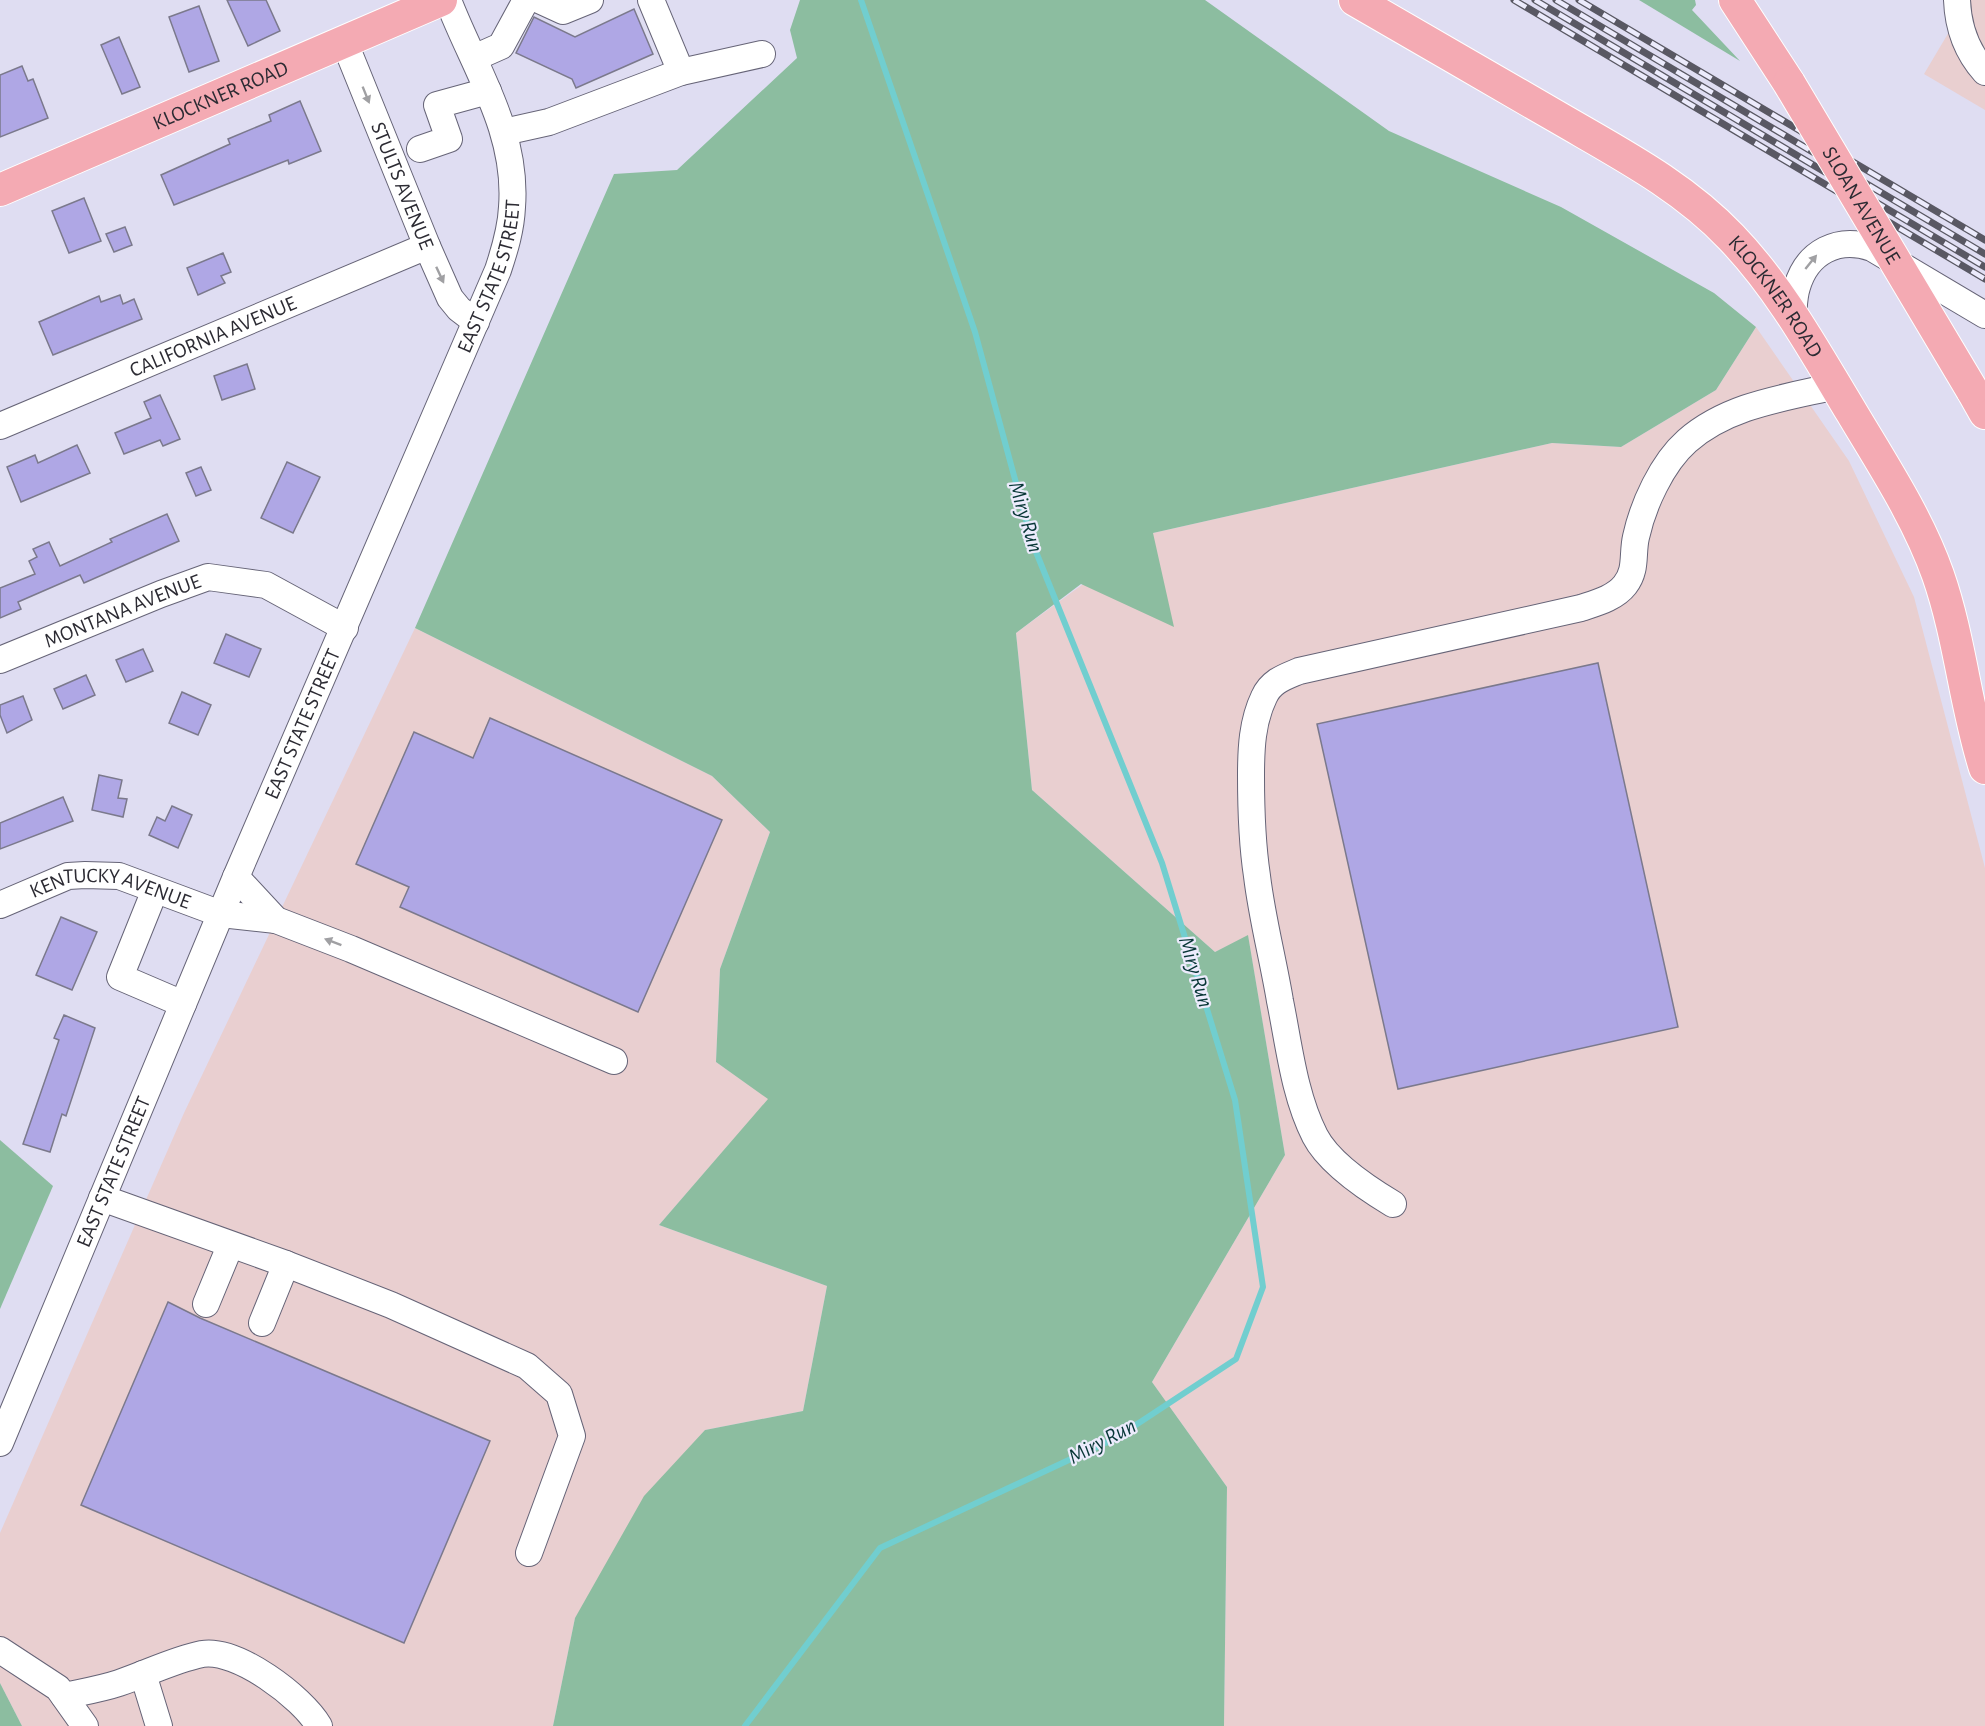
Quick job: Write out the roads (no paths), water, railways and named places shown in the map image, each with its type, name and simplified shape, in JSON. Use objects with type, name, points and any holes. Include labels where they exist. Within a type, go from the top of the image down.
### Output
[{"type":"main road","name":"KLOCKNER ROAD","points":[[0,189],[441,0]]},
{"type":"main road","name":"KLOCKNER ROAD","points":[[1355,0],[1620,153],[1675,189],[1730,235],[1768,280],[1836,386],[1904,503],[1929,553],[1938,575],[1956,638],[1985,768]]},
{"type":"main road","name":"SLOAN AVENUE","points":[[1735,0],[1779,65],[1978,402]]},
{"type":"street","name":"EAST STATE STREET","points":[[0,1443],[236,877],[498,270],[508,237],[512,208],[513,177],[508,147],[488,91],[448,0]]},
{"type":"street","points":[[474,58],[501,46],[526,0]]},
{"type":"street","points":[[539,0],[563,11],[590,0]]},
{"type":"street","points":[[651,0],[681,72]]},
{"type":"street","points":[[1957,0],[1958,15],[1965,41],[1985,72]]},
{"type":"street","name":"STULTS AVENUE","points":[[344,40],[450,298],[459,309],[476,322]]},
{"type":"street","points":[[504,132],[549,122],[681,72],[762,54]]},
{"type":"street","points":[[420,149],[449,139],[437,105],[488,91]]},
{"type":"street","points":[[1793,316],[1796,287],[1809,263],[1820,252],[1841,244],[1857,244],[1872,248],[1985,315]]},
{"type":"street","name":"CALIFORNIA AVENUE","points":[[0,426],[427,246]]},
{"type":"street","points":[[1393,1204],[1371,1191],[1339,1165],[1316,1138],[1305,1112],[1293,1066],[1257,876],[1251,798],[1251,747],[1255,719],[1264,694],[1276,680],[1299,671],[1581,608],[1609,598],[1625,586],[1634,569],[1635,538],[1647,498],[1666,466],[1685,442],[1712,422],[1740,410],[1836,386]]},
{"type":"street","name":"MONTANA AVENUE","points":[[0,660],[160,594],[208,577],[266,585],[345,628]]},
{"type":"street","name":"KENTUCKY AVENUE","points":[[0,905],[68,876],[119,876],[221,915],[276,920]]},
{"type":"street","points":[[236,877],[276,920],[387,964],[614,1061]]},
{"type":"street","points":[[155,890],[120,977],[183,1004]]},
{"type":"street","points":[[102,1198],[286,1264],[391,1305],[527,1366],[559,1394],[572,1436],[529,1553]]},
{"type":"street","points":[[206,1304],[231,1246]]},
{"type":"street","points":[[262,1323],[286,1264]]},
{"type":"street","points":[[0,1650],[58,1688],[85,1726]]},
{"type":"street","points":[[64,1696],[116,1684],[204,1654],[236,1659],[283,1687],[312,1713],[319,1726]]},
{"type":"street","points":[[143,1674],[159,1726]]},
{"type":"waterway","name":"Miry Run","points":[[745,1726],[880,1548],[1116,1438],[1236,1359],[1263,1287],[1235,1100],[1162,863],[1032,542],[975,332],[861,0]]},
{"type":"railway","points":[[1514,0],[1985,279]]},
{"type":"railway","points":[[1535,0],[1985,267]]},
{"type":"railway","points":[[1556,0],[1985,254]]},
{"type":"railway","points":[[1579,0],[1985,240]]}]
